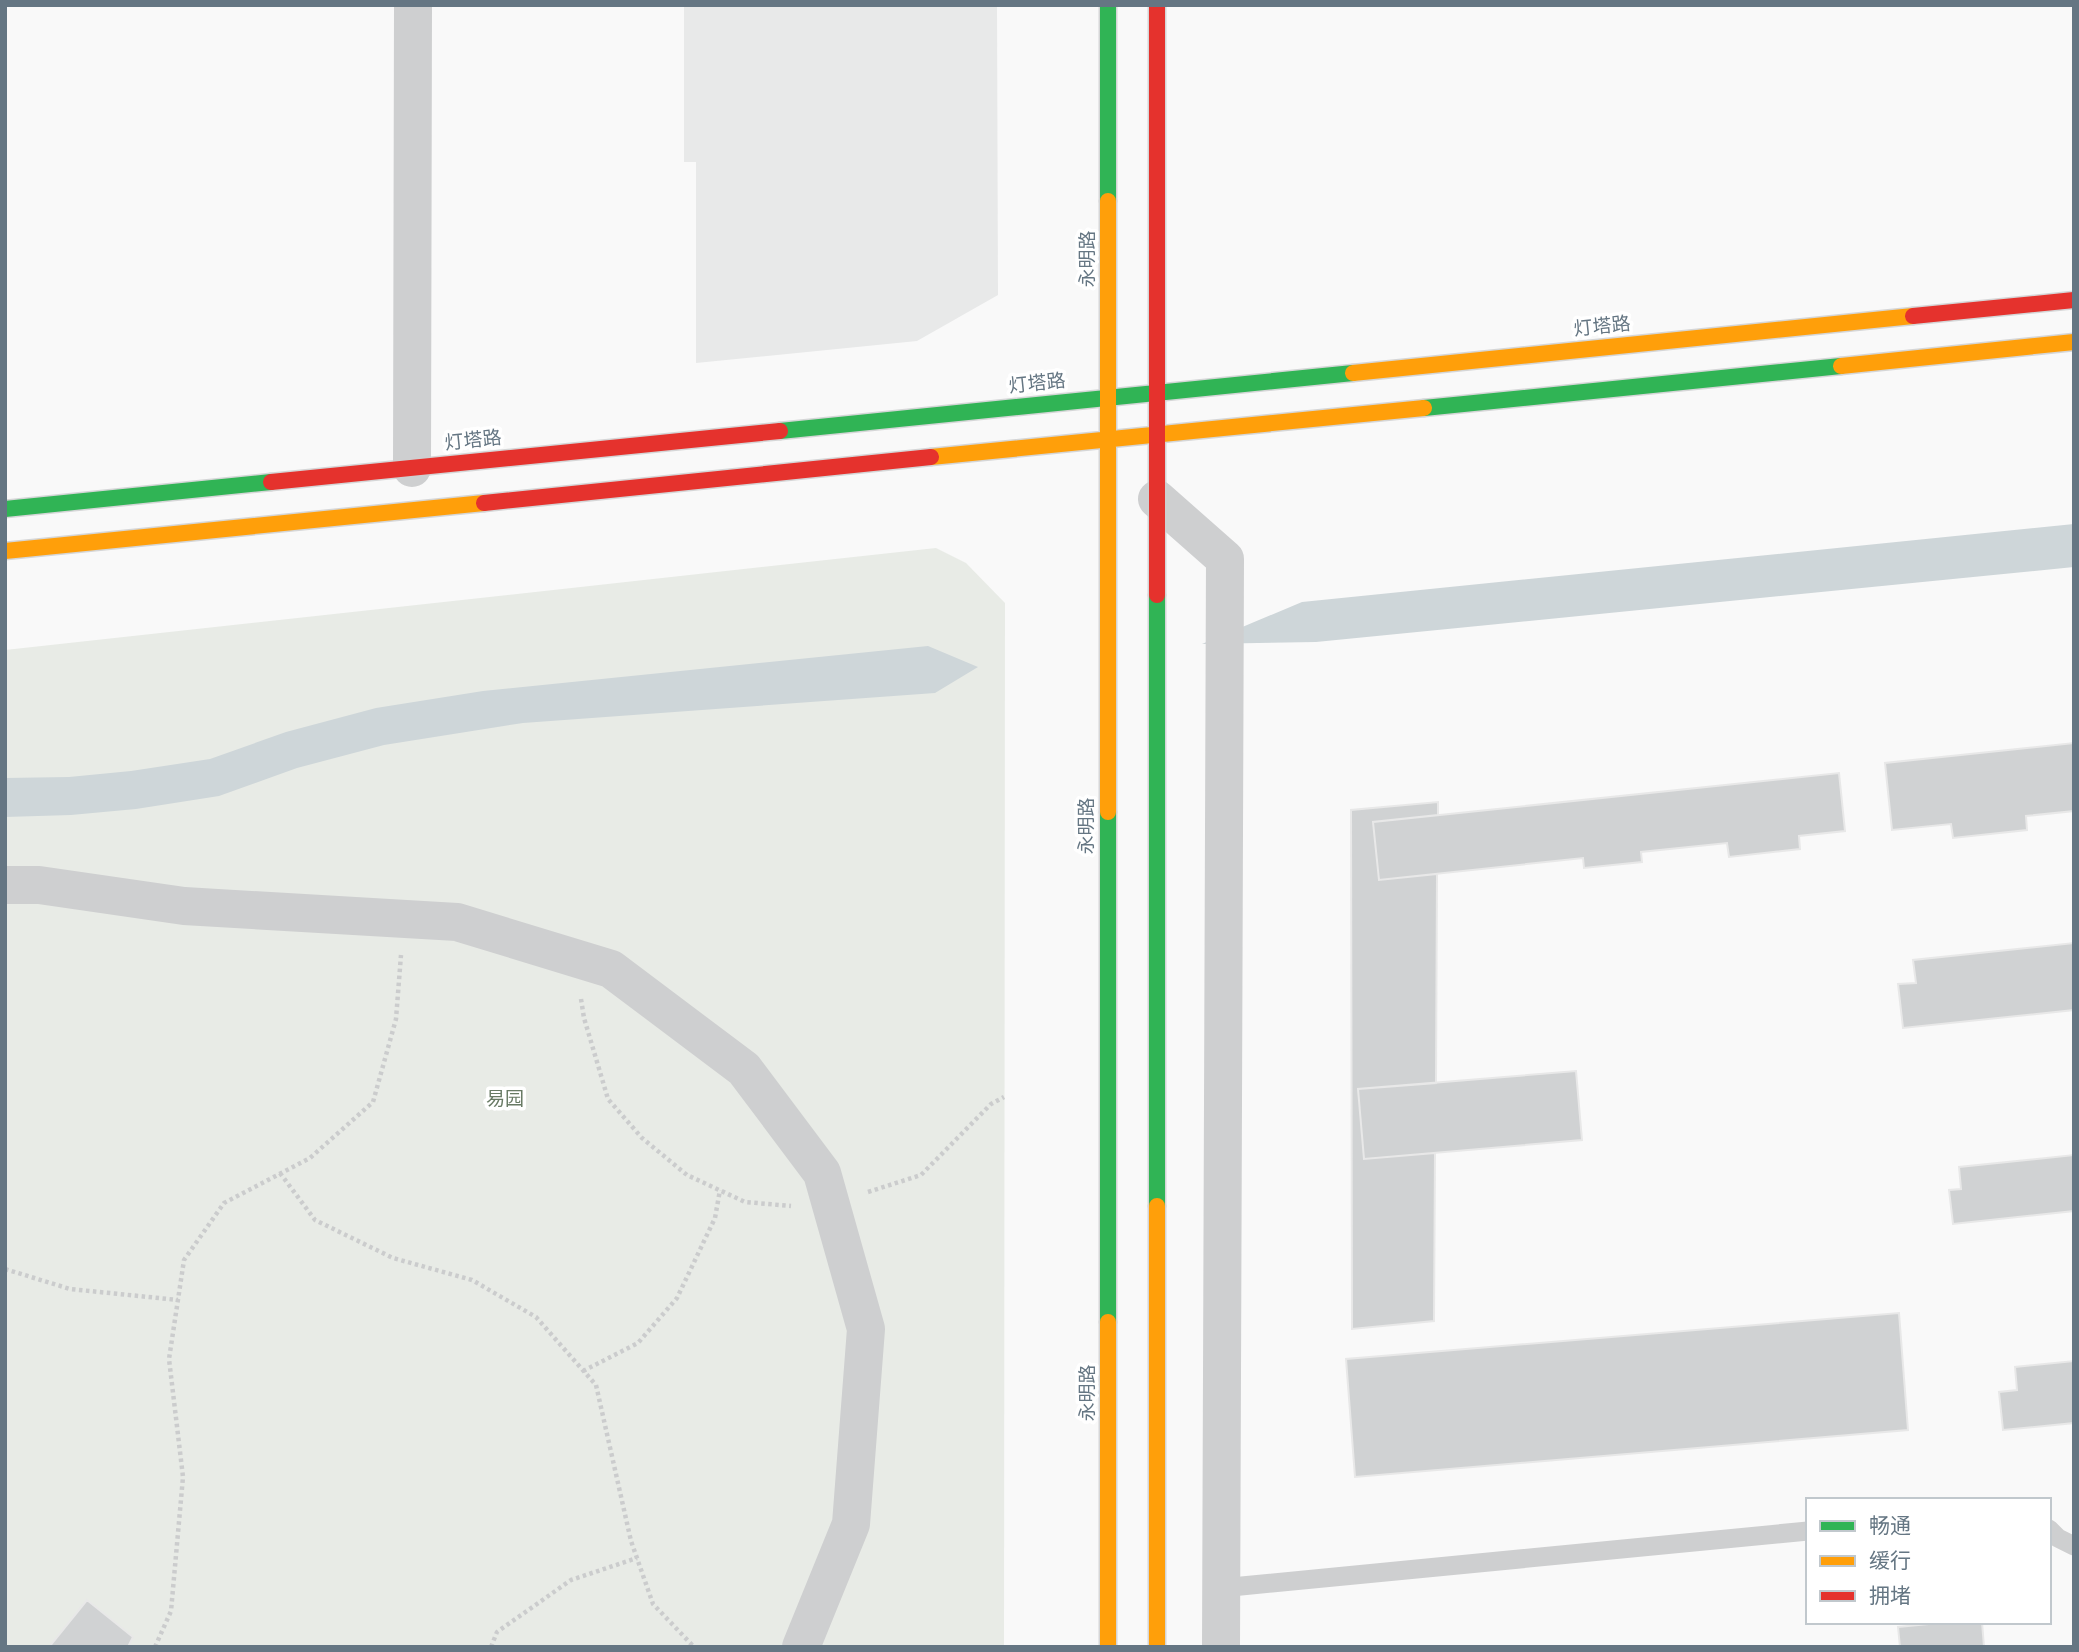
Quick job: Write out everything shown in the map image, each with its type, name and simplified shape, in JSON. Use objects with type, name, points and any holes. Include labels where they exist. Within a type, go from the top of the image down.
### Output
[{"type":"street","points":[[412,468],[413,5]]},
{"type":"street","name":"永明路","points":[[1108,5],[1108,1647]]},
{"type":"street","points":[[1157,5],[1157,1647]]},
{"type":"street","name":"灯塔路","points":[[5,509],[2074,300]]},
{"type":"street","points":[[5,551],[2074,342]]},
{"type":"street","points":[[1157,499],[1225,559],[1221,1647]]},
{"type":"street","points":[[5,885],[38,885],[184,906],[457,922],[611,969],[744,1069],[822,1173],[866,1329],[851,1524],[801,1647]]},
{"type":"lane","points":[[1221,1588],[1806,1531]]},
{"type":"lane","points":[[2051,1531],[2074,1546]]},
{"type":"path","points":[[155,1647],[171,1611],[183,1478],[169,1359],[184,1260],[224,1203],[310,1158],[373,1102],[396,1019],[401,953],[400,919]]},
{"type":"path","points":[[280,1173],[315,1220],[393,1258],[472,1280],[536,1317],[596,1385],[637,1558],[653,1604],[694,1647]]},
{"type":"path","points":[[583,1371],[638,1343],[677,1298],[715,1219],[720,1190]]},
{"type":"path","points":[[5,1269],[70,1289],[178,1300]]},
{"type":"path","points":[[491,1647],[497,1632],[571,1580],[637,1558]]},
{"type":"shaded area","points":[[684,5],[997,5],[998,295],[917,341],[696,363],[696,162],[684,162]]},
{"type":"shaded area","points":[[2074,524],[2074,567],[1316,642],[1202,644],[1302,602]]},
{"type":"shaded area","points":[[928,646],[978,667],[935,693],[523,723],[384,745],[297,768],[219,796],[136,809],[5,817],[5,778],[69,777],[210,759],[286,732],[376,708],[483,691]]},
{"type":"green space","name":"易园","points":[[936,548],[966,563],[1005,603],[1004,1647],[5,1647],[5,650]]},
{"type":"building","points":[[2074,743],[2074,811],[2026,816],[2027,830],[1953,838],[1951,824],[1892,830],[1885,763]]},
{"type":"building","points":[[1839,773],[1845,831],[1799,836],[1800,849],[1729,857],[1727,843],[1641,852],[1642,862],[1584,868],[1583,858],[1379,880],[1373,822]]},
{"type":"building","points":[[1438,802],[1438,815],[1373,822],[1379,880],[1437,874],[1436,1083],[1358,1089],[1364,1159],[1435,1153],[1434,1321],[1352,1329],[1351,810]]},
{"type":"building","points":[[2074,943],[2074,1010],[1903,1028],[1898,984],[1916,983],[1913,960]]},
{"type":"building","points":[[1576,1071],[1582,1140],[1364,1159],[1358,1089]]},
{"type":"building","points":[[2074,1155],[2074,1211],[1953,1224],[1949,1190],[1961,1189],[1959,1167]]},
{"type":"building","points":[[1899,1313],[1908,1430],[1355,1477],[1346,1359]]},
{"type":"building","points":[[2074,1361],[2074,1423],[2003,1430],[1999,1392],[2017,1390],[2015,1367]]},
{"type":"building","points":[[87,1600],[133,1637],[128,1647],[49,1647]]},
{"type":"building","points":[[1982,1624],[1984,1647],[1900,1647],[1898,1627]]},
{"type":"traffic: fast","points":[[1108,5],[1108,201]]},
{"type":"traffic: fast","points":[[1424,408],[1841,366]]},
{"type":"traffic: fast","points":[[780,431],[1353,373]]},
{"type":"traffic: fast","points":[[5,509],[271,482]]},
{"type":"traffic: fast","points":[[1157,595],[1157,1206]]},
{"type":"traffic: fast","points":[[1108,812],[1108,1322]]},
{"type":"traffic: slow","points":[[1108,201],[1108,812]]},
{"type":"traffic: slow","points":[[1353,373],[1913,316]]},
{"type":"traffic: slow","points":[[1841,366],[2074,342]]},
{"type":"traffic: slow","points":[[931,457],[1424,408]]},
{"type":"traffic: slow","points":[[5,551],[484,503]]},
{"type":"traffic: slow","points":[[1157,1206],[1157,1647]]},
{"type":"traffic: slow","points":[[1108,1322],[1108,1647]]},
{"type":"traffic: jam","points":[[1157,5],[1157,595]]},
{"type":"traffic: jam","points":[[1913,316],[2074,300]]},
{"type":"traffic: jam","points":[[271,482],[780,431]]},
{"type":"traffic: jam","points":[[484,503],[931,457]]}]
